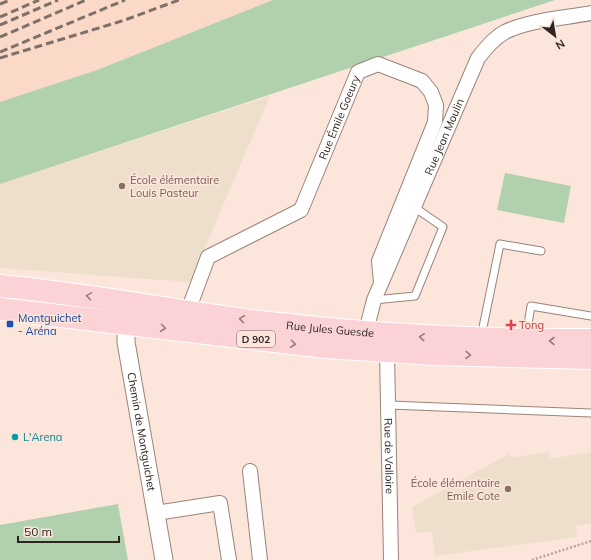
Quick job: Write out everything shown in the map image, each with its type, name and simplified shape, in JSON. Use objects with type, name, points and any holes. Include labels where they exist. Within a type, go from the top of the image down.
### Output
[{"type":"main road","name":"Rue Jules Guesde","points":[[0,286],[62,292],[260,322],[363,341],[387,352],[591,358]]},
{"type":"main road","name":"Rue Jules Guesde","points":[[0,309],[125,324],[363,341],[591,340]]},
{"type":"street","name":"Rue Jean Moulin","points":[[363,341],[374,300],[381,282],[478,58],[490,43],[505,32],[528,25],[591,13]]},
{"type":"street","name":"Rue Émile Goeury","points":[[188,311],[208,257],[301,210],[358,72],[378,64],[422,81],[431,92],[436,106],[435,122],[379,261],[381,282]]},
{"type":"street","name":"Chemin de Montguichet","points":[[128,302],[125,324],[126,342],[164,560]]},
{"type":"street","name":"Rue de Valloire","points":[[387,352],[391,560]]},
{"type":"street","points":[[250,471],[260,560]]},
{"type":"street","points":[[156,513],[220,503],[229,560]]},
{"type":"lane","points":[[374,300],[415,296],[444,227],[414,207]]},
{"type":"lane","points":[[481,340],[500,244],[541,251]]},
{"type":"lane","points":[[525,341],[532,306],[591,316]]},
{"type":"lane","points":[[389,405],[591,413]]},
{"type":"path","points":[[532,560],[591,541]]},
{"type":"shaded area","points":[[0,0],[273,0],[97,70],[0,102]]},
{"type":"shaded area","name":"École élémentaire Louis Pasteur","points":[[270,96],[190,283],[160,279],[0,268],[0,184]]},
{"type":"shaded area","name":"École élémentaire Emile Cote","points":[[549,452],[549,459],[591,452],[591,524],[576,526],[577,537],[435,556],[432,532],[416,533],[412,507],[509,454],[511,458]]},
{"type":"green space","points":[[273,0],[555,0],[0,184],[0,102],[97,70]]},
{"type":"green space","points":[[505,173],[571,186],[564,223],[497,210]]},
{"type":"green space","points":[[118,504],[128,560],[0,560],[0,525]]},
{"type":"railway","points":[[0,4],[10,0]]},
{"type":"railway","points":[[0,17],[39,0]]},
{"type":"railway","points":[[0,25],[58,0]]},
{"type":"railway","points":[[0,37],[86,0]]},
{"type":"railway","points":[[0,52],[125,0]]},
{"type":"railway","points":[[0,58],[125,20],[179,0]]},
{"type":"place","name":"École élémentaire Louis Pasteur","points":[[122,186]]},
{"type":"place","name":"Montguichet - Aréna","points":[[10,324]]},
{"type":"place","name":"Tong","points":[[511,325]]},
{"type":"place","name":"L'Arena","points":[[15,437]]},
{"type":"place","name":"École élémentaire Emile Cote","points":[[508,489]]}]
